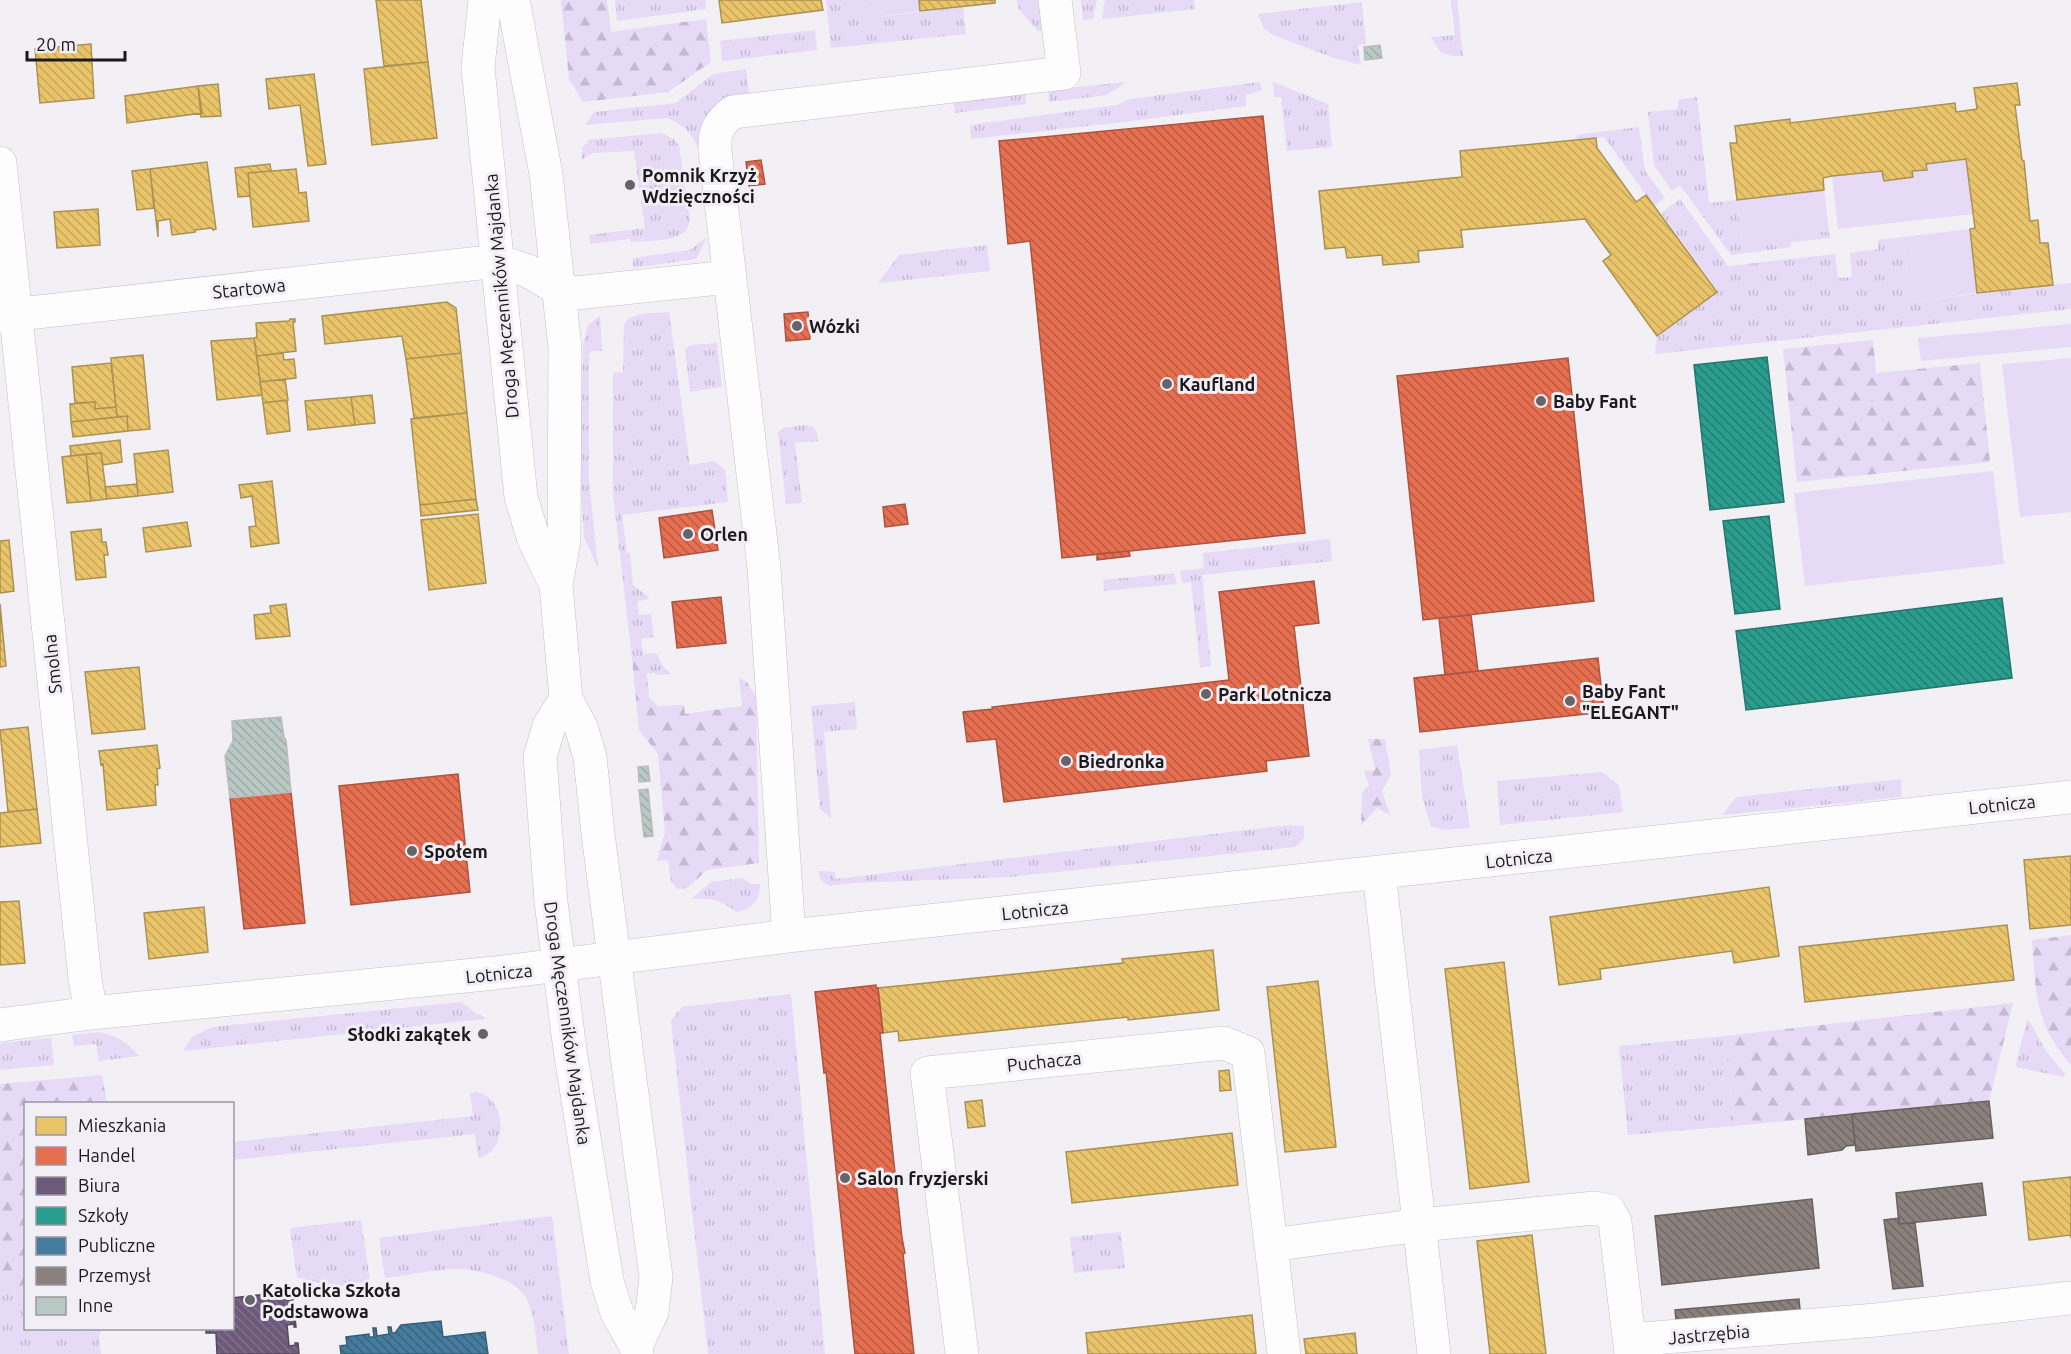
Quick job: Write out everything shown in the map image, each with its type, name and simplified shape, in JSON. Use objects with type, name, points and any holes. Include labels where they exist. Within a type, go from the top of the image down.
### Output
[{"type":"street","name":"Droga Męczenników Majdanka","points":[[484,0],[478,67],[520,497],[533,537],[556,585]]},
{"type":"street","name":"Droga Męczenników Majdanka","points":[[513,0],[518,16],[546,174],[566,374],[564,540],[556,585],[567,699],[581,727],[590,757],[656,1277],[652,1312],[636,1350]]},
{"type":"street","points":[[789,936],[764,568],[714,139],[717,127],[733,112],[1064,73],[1055,0]]},
{"type":"street","name":"Smolna","points":[[0,164],[7,315],[91,1013]]},
{"type":"street","points":[[498,261],[528,271],[559,289],[576,293],[729,277]]},
{"type":"street","name":"Startowa","points":[[7,315],[498,261]]},
{"type":"street","name":"Droga Męczenników Majdanka","points":[[567,699],[549,726],[540,758],[551,902],[574,1082],[607,1281],[617,1313],[636,1350]]},
{"type":"street","name":"Lotnicza","points":[[0,1025],[91,1013],[559,966],[789,936],[2071,797]]},
{"type":"street","points":[[1379,873],[1434,1354]]},
{"type":"street","name":"Puchacza","points":[[962,1354],[927,1072],[1224,1043],[1248,1053],[1284,1354]]},
{"type":"street","name":"Jastrzębia","points":[[1420,1225],[1595,1208],[1609,1211],[1615,1222],[1631,1347],[2071,1298]]},
{"type":"street","points":[[1271,1245],[1420,1225]]},
{"type":"green space","points":[[561,0],[607,0],[611,32],[706,19],[711,62],[668,92],[583,102],[569,79]]},
{"type":"green space","points":[[615,0],[705,0],[706,9],[617,21]]},
{"type":"green space","points":[[826,0],[866,0],[869,18],[963,7],[966,34],[831,48]]},
{"type":"green space","points":[[866,0],[919,0],[920,11],[869,18]]},
{"type":"green space","points":[[1017,0],[1042,0],[1045,30],[1038,31],[1018,8]]},
{"type":"green space","points":[[1081,0],[1097,0],[1093,19],[1083,20]]},
{"type":"green space","points":[[1105,0],[1194,0],[1195,9],[1102,19]]},
{"type":"green space","points":[[1451,0],[1457,0],[1463,56],[1441,53],[1431,37],[1455,35]]},
{"type":"green space","points":[[1362,2],[1366,44],[1358,45],[1361,65],[1334,58],[1273,35],[1264,29],[1258,14]]},
{"type":"green space","points":[[815,30],[817,50],[722,61],[720,41]]},
{"type":"green space","points":[[746,69],[749,93],[727,99],[712,110],[702,125],[698,148],[686,129],[667,118],[585,125],[594,112],[676,103],[713,74]]},
{"type":"green space","points":[[1126,82],[1107,95],[1049,102],[1048,90]]},
{"type":"green space","points":[[1260,82],[1262,90],[1246,95],[1246,106],[971,139],[970,125],[1117,105],[1130,99]]},
{"type":"green space","points":[[1273,82],[1328,104],[1332,147],[1287,151],[1281,97],[1274,97]]},
{"type":"green space","points":[[1025,93],[1026,104],[955,113],[953,102]]},
{"type":"green space","points":[[1697,97],[1709,203],[1737,200],[1742,241],[1829,231],[1830,238],[1791,242],[1791,247],[1731,255],[1680,185],[1672,191],[1654,165],[1648,112],[1678,109],[1678,100]]},
{"type":"green space","points":[[1639,127],[1645,171],[1665,198],[1654,206],[1604,137],[1577,140],[1576,136]]},
{"type":"green space","points":[[662,133],[675,140],[679,146],[690,220],[688,228],[675,237],[666,239],[631,242],[630,239],[590,244],[589,235],[645,228],[634,151],[593,153],[581,160],[583,146],[588,143],[587,140]]},
{"type":"green space","points":[[1966,159],[1973,214],[1838,229],[1832,176],[1882,171],[1884,181],[1913,177],[1912,171],[1927,170],[1926,164]]},
{"type":"green space","points":[[1824,190],[1829,231],[1742,241],[1737,200]]},
{"type":"green space","points":[[1680,199],[1728,266],[1835,254],[1838,278],[1852,277],[1850,253],[1878,249],[1878,240],[1903,237],[1910,302],[2071,283],[2071,309],[1655,354],[1657,337],[1718,291],[1661,213]]},
{"type":"green space","points":[[1970,229],[1977,293],[1910,302],[1903,237]]},
{"type":"green space","points":[[707,237],[696,259],[633,268],[633,258],[690,250]]},
{"type":"green space","points":[[987,245],[990,271],[878,283],[899,255]]},
{"type":"green space","points":[[669,312],[690,465],[714,461],[725,470],[728,502],[622,515],[627,553],[630,553],[633,585],[649,597],[647,600],[637,601],[639,615],[651,614],[654,637],[641,639],[643,654],[656,653],[662,665],[671,674],[655,675],[655,673],[647,673],[632,659],[613,494],[613,373],[623,372],[624,325],[627,320],[638,315]]},
{"type":"green space","points":[[600,316],[602,351],[591,351],[589,355],[589,480],[598,568],[584,537],[581,437],[583,345],[588,325]]},
{"type":"green space","points":[[2071,324],[2071,347],[1921,361],[1918,338]]},
{"type":"green space","points":[[1873,340],[1876,373],[1980,363],[1990,462],[1797,482],[1783,349]]},
{"type":"green space","points":[[717,343],[722,387],[690,392],[685,349],[691,345]]},
{"type":"green space","points":[[2071,358],[2071,512],[2020,517],[2002,364]]},
{"type":"green space","points":[[804,425],[815,429],[818,441],[795,443],[802,503],[786,504],[778,432],[783,428]]},
{"type":"green space","points":[[1993,471],[2004,564],[1805,586],[1794,493]]},
{"type":"green space","points":[[1330,539],[1332,561],[1202,575],[1211,666],[1200,667],[1191,582],[1182,583],[1180,571],[1204,568],[1203,553]]},
{"type":"green space","points":[[1174,573],[1177,584],[1104,591],[1103,580]]},
{"type":"green space","points":[[632,659],[647,673],[649,698],[658,706],[684,705],[685,714],[742,706],[739,678],[746,681],[756,697],[759,863],[707,870],[687,888],[677,889],[671,881],[668,860],[657,861],[665,832],[658,754],[639,730]]},
{"type":"green space","points":[[855,702],[857,729],[824,732],[831,818],[820,809],[811,706]]},
{"type":"green space","points":[[1368,739],[1385,739],[1391,775],[1382,791],[1390,815],[1377,808],[1361,826],[1362,793],[1369,785],[1364,771],[1375,770]]},
{"type":"green space","points":[[1457,745],[1470,828],[1444,830],[1431,826],[1422,797],[1419,750]]},
{"type":"green space","points":[[1602,772],[1619,785],[1623,812],[1500,825],[1497,781]]},
{"type":"green space","points":[[1901,779],[1902,797],[1722,815],[1736,797]]},
{"type":"green space","points":[[1289,825],[1304,826],[1304,838],[1295,847],[1010,877],[852,883],[829,886],[820,879],[819,871],[835,872],[835,879]]},
{"type":"green space","points":[[743,878],[750,884],[760,884],[757,900],[746,909],[736,912],[715,900],[691,899],[711,882]]},
{"type":"green space","points":[[2071,935],[2071,1065],[2059,1050],[2043,1021],[2036,991],[2032,940]]},
{"type":"green space","points":[[791,994],[825,1354],[708,1354],[671,1021],[682,1007]]},
{"type":"green space","points":[[461,1002],[485,1019],[183,1051],[192,1037],[212,1027]]},
{"type":"green space","points":[[2013,1003],[1989,1101],[1734,1126],[1725,1036]]},
{"type":"green space","points":[[2028,1019],[2046,1051],[2066,1075],[2063,1077],[2017,1067]]},
{"type":"green space","points":[[98,1032],[121,1040],[139,1056],[99,1061],[96,1044],[74,1046],[72,1035]]},
{"type":"green space","points":[[1725,1036],[1734,1126],[1628,1135],[1619,1046]]},
{"type":"green space","points":[[51,1038],[54,1065],[0,1070],[0,1043]]},
{"type":"green space","points":[[102,1075],[107,1102],[24,1102],[24,1289],[0,1293],[0,1084]]},
{"type":"green space","points":[[470,1093],[486,1095],[498,1113],[500,1124],[500,1135],[496,1146],[488,1154],[478,1158],[475,1134],[234,1160],[234,1142],[473,1116]]},
{"type":"green space","points":[[552,1216],[569,1354],[538,1354],[533,1317],[528,1302],[520,1290],[504,1280],[485,1273],[458,1269],[385,1278],[379,1238]]},
{"type":"green space","points":[[361,1220],[370,1281],[335,1287],[297,1277],[290,1228]]},
{"type":"green space","points":[[1121,1232],[1125,1268],[1074,1273],[1070,1237]]},
{"type":"green space","points":[[24,1289],[24,1330],[101,1330],[99,1337],[101,1354],[0,1354],[0,1293]]},
{"type":"building: Mieszkania","points":[[376,0],[421,0],[428,62],[384,66]]},
{"type":"building: Mieszkania","points":[[719,0],[821,0],[823,10],[722,23]]},
{"type":"building: Mieszkania","points":[[919,0],[995,0],[995,3],[920,11]]},
{"type":"building: Mieszkania","points":[[91,44],[94,98],[40,103],[35,49]]},
{"type":"building: Mieszkania","points":[[428,62],[437,138],[372,145],[364,69]]},
{"type":"building: Mieszkania","points":[[314,74],[326,164],[308,166],[300,105],[269,109],[266,79]]},
{"type":"building: Mieszkania","points":[[2017,83],[2020,105],[2015,105],[2030,221],[2038,220],[2040,243],[2048,243],[2053,285],[1977,293],[1970,229],[1975,228],[1966,159],[1926,164],[1927,170],[1912,171],[1913,177],[1884,181],[1882,171],[1832,176],[1823,178],[1824,190],[1737,200],[1730,143],[1737,143],[1735,126],[1790,119],[1790,123],[1955,103],[1956,112],[1977,109],[1974,88]]},
{"type":"building: Mieszkania","points":[[218,84],[221,116],[201,117],[198,86]]},
{"type":"building: Mieszkania","points":[[198,86],[202,113],[127,123],[125,96]]},
{"type":"building: Mieszkania","points":[[1596,138],[1597,148],[1636,202],[1646,195],[1717,292],[1657,336],[1603,261],[1611,255],[1585,219],[1461,230],[1463,247],[1418,251],[1419,262],[1383,265],[1382,255],[1347,258],[1345,247],[1325,249],[1319,191],[1462,177],[1460,151]]},
{"type":"building: Mieszkania","points":[[207,162],[216,229],[195,230],[195,232],[172,235],[170,219],[158,221],[158,237],[150,169]]},
{"type":"building: Mieszkania","points":[[270,164],[271,171],[248,173],[250,196],[238,197],[235,168]]},
{"type":"building: Mieszkania","points":[[150,169],[154,208],[137,210],[132,171]]},
{"type":"building: Mieszkania","points":[[296,169],[299,193],[306,192],[309,221],[253,227],[248,173]]},
{"type":"building: Mieszkania","points":[[98,209],[100,245],[57,248],[54,212]]},
{"type":"building: Mieszkania","points":[[447,302],[456,308],[461,353],[406,359],[402,336],[325,344],[322,316]]},
{"type":"building: Mieszkania","points":[[295,319],[293,322],[296,351],[257,356],[254,338],[257,337],[256,323],[289,321]]},
{"type":"building: Mieszkania","points":[[254,338],[262,395],[217,400],[211,341]]},
{"type":"building: Mieszkania","points":[[283,353],[284,360],[294,359],[296,378],[260,382],[257,356]]},
{"type":"building: Mieszkania","points":[[461,353],[467,413],[414,418],[406,359]]},
{"type":"building: Mieszkania","points":[[143,355],[150,429],[128,431],[127,416],[117,417],[111,358]]},
{"type":"building: Mieszkania","points":[[111,363],[116,407],[95,409],[95,402],[75,403],[72,367]]},
{"type":"building: Mieszkania","points":[[285,379],[288,400],[263,403],[260,382]]},
{"type":"building: Mieszkania","points":[[372,395],[375,423],[355,425],[351,397]]},
{"type":"building: Mieszkania","points":[[351,397],[355,425],[308,430],[305,401]]},
{"type":"building: Mieszkania","points":[[287,400],[290,431],[267,434],[263,403]]},
{"type":"building: Mieszkania","points":[[95,402],[95,409],[116,407],[117,417],[71,422],[70,404]]},
{"type":"building: Mieszkania","points":[[467,413],[476,499],[420,505],[411,419]]},
{"type":"building: Mieszkania","points":[[127,416],[128,431],[73,437],[71,422]]},
{"type":"building: Mieszkania","points":[[120,440],[122,462],[103,465],[101,453],[71,456],[70,446]]},
{"type":"building: Mieszkania","points":[[168,450],[173,492],[138,496],[134,454]]},
{"type":"building: Mieszkania","points":[[101,453],[107,499],[91,501],[86,454]]},
{"type":"building: Mieszkania","points":[[86,454],[91,501],[67,503],[62,457]]},
{"type":"building: Mieszkania","points":[[272,481],[279,543],[251,547],[249,527],[256,526],[252,496],[241,498],[239,485]]},
{"type":"building: Mieszkania","points":[[137,484],[138,496],[107,499],[105,487]]},
{"type":"building: Mieszkania","points":[[476,499],[478,510],[421,516],[420,505]]},
{"type":"building: Mieszkania","points":[[478,514],[486,583],[429,590],[421,520]]},
{"type":"building: Mieszkania","points":[[187,522],[191,546],[146,552],[143,528]]},
{"type":"building: Mieszkania","points":[[101,529],[102,542],[106,542],[108,555],[104,555],[106,577],[76,580],[71,532]]},
{"type":"building: Mieszkania","points":[[9,540],[14,591],[0,593],[0,541]]},
{"type":"building: Mieszkania","points":[[0,604],[6,666],[0,667]]},
{"type":"building: Mieszkania","points":[[286,604],[290,636],[256,639],[254,615],[271,613],[270,606]]},
{"type":"building: Mieszkania","points":[[139,667],[145,729],[92,734],[85,672]]},
{"type":"building: Mieszkania","points":[[28,727],[37,809],[8,812],[0,730]]},
{"type":"building: Mieszkania","points":[[157,745],[160,768],[157,769],[158,785],[155,785],[156,805],[107,810],[103,764],[101,765],[99,751]]},
{"type":"building: Mieszkania","points":[[37,809],[41,843],[0,847],[0,813]]},
{"type":"building: Mieszkania","points":[[2071,856],[2071,925],[2030,929],[2024,860]]},
{"type":"building: Mieszkania","points":[[1769,887],[1779,956],[1734,963],[1732,951],[1600,969],[1601,979],[1559,985],[1550,917]]},
{"type":"building: Mieszkania","points":[[19,901],[25,963],[0,965],[0,902]]},
{"type":"building: Mieszkania","points":[[204,907],[208,952],[149,959],[144,913]]},
{"type":"building: Mieszkania","points":[[2007,925],[2014,980],[1805,1002],[1799,947]]},
{"type":"building: Mieszkania","points":[[1213,950],[1219,1010],[1128,1020],[1128,1017],[899,1041],[898,1031],[883,1033],[878,988],[1123,963],[1122,959]]},
{"type":"building: Mieszkania","points":[[1504,962],[1529,1182],[1470,1189],[1445,969]]},
{"type":"building: Mieszkania","points":[[1318,981],[1336,1147],[1285,1152],[1267,987]]},
{"type":"building: Mieszkania","points":[[1229,1070],[1231,1090],[1220,1091],[1219,1071]]},
{"type":"building: Mieszkania","points":[[982,1100],[985,1126],[968,1128],[965,1102]]},
{"type":"building: Mieszkania","points":[[1232,1133],[1238,1185],[1072,1203],[1066,1152]]},
{"type":"building: Mieszkania","points":[[2071,1177],[2071,1238],[2070,1235],[2029,1240],[2023,1182]]},
{"type":"building: Mieszkania","points":[[1532,1235],[1546,1354],[1490,1354],[1477,1241]]},
{"type":"building: Mieszkania","points":[[1252,1315],[1256,1354],[1088,1354],[1086,1333]]},
{"type":"building: Mieszkania","points":[[1355,1333],[1357,1354],[1306,1354],[1304,1339]]},
{"type":"building: Handel","name":"Kaufland","points":[[1263,116],[1305,533],[1062,558],[1030,241],[1008,244],[999,141]]},
{"type":"building: Handel","points":[[761,160],[765,184],[749,186],[746,162]]},
{"type":"building: Handel","name":"Wózki","points":[[808,312],[810,339],[786,341],[784,314]]},
{"type":"building: Handel","points":[[1568,358],[1594,601],[1423,620],[1397,376]]},
{"type":"building: Handel","points":[[905,504],[908,524],[885,527],[883,507]]},
{"type":"building: Handel","name":"Orlen","points":[[712,510],[718,550],[664,558],[659,518]]},
{"type":"building: Handel","points":[[1129,551],[1130,556],[1097,560],[1097,554]]},
{"type":"building: Handel","name":"Park Lotnicza","points":[[1314,581],[1319,623],[1294,626],[1309,756],[1266,761],[1267,771],[1004,802],[996,739],[967,742],[963,712],[1229,680],[1219,592]]},
{"type":"building: Handel","name":"Orlen","points":[[721,597],[726,643],[677,648],[672,602]]},
{"type":"building: Handel","points":[[1471,615],[1478,671],[1445,675],[1439,618]]},
{"type":"building: Handel","points":[[1598,658],[1604,712],[1420,732],[1414,678]]},
{"type":"building: Handel","points":[[458,774],[470,892],[351,905],[339,786]]},
{"type":"building: Handel","points":[[291,792],[305,923],[244,929],[230,798]]},
{"type":"building: Handel","points":[[876,985],[883,1033],[880,1033],[914,1354],[855,1354],[826,1072],[824,1073],[815,992]]},
{"type":"building: Biura","points":[[283,1292],[284,1300],[293,1299],[296,1327],[294,1324],[287,1325],[289,1346],[298,1343],[299,1354],[217,1354],[216,1333],[206,1333],[206,1330],[234,1330],[234,1298]]},
{"type":"building: Szkoły","points":[[1767,357],[1784,502],[1710,510],[1694,365]]},
{"type":"building: Szkoły","points":[[1769,516],[1780,609],[1735,614],[1723,521]]},
{"type":"building: Szkoły","points":[[2002,598],[2012,678],[1746,710],[1736,631]]},
{"type":"building: Publiczne","points":[[441,1321],[443,1337],[485,1332],[488,1354],[341,1354],[340,1346],[347,1345],[346,1337],[369,1334],[369,1337],[374,1337],[373,1328],[376,1328],[377,1336],[389,1334],[388,1327],[391,1327],[392,1333],[395,1333],[401,1325]]},
{"type":"building: Przemysł","points":[[1989,1101],[1993,1138],[1856,1151],[1852,1114]]},
{"type":"building: Przemysł","points":[[1852,1114],[1855,1145],[1846,1146],[1842,1150],[1808,1155],[1805,1119]]},
{"type":"building: Przemysł","points":[[1982,1183],[1986,1215],[1899,1224],[1896,1193]]},
{"type":"building: Przemysł","points":[[1812,1199],[1819,1268],[1662,1285],[1655,1216]]},
{"type":"building: Przemysł","points":[[1899,1218],[1899,1224],[1915,1223],[1923,1286],[1893,1289],[1884,1220]]},
{"type":"building: Przemysł","points":[[1799,1299],[1801,1320],[1677,1331],[1675,1310]]},
{"type":"building: Inne","points":[[1380,45],[1382,58],[1365,60],[1364,47]]},
{"type":"building: Inne","points":[[281,717],[284,737],[233,741],[232,721]]},
{"type":"building: Inne","points":[[284,737],[291,792],[230,798],[225,756],[233,741]]},
{"type":"building: Inne","points":[[648,766],[650,781],[639,782],[638,767]]},
{"type":"building: Inne","points":[[648,789],[653,836],[644,837],[639,790]]},
{"type":"place","name":"Pomnik Krzyż Wdzięczności","points":[[630,185]]},
{"type":"place","name":"Wózki","points":[[797,326]]},
{"type":"place","name":"Kaufland","points":[[1167,384]]},
{"type":"place","name":"Baby Fant","points":[[1541,401]]},
{"type":"place","name":"Orlen","points":[[688,534]]},
{"type":"place","name":"Park Lotnicza","points":[[1206,694]]},
{"type":"place","name":"Baby Fant \"ELEGANT\"","points":[[1570,701]]},
{"type":"place","name":"Biedronka","points":[[1066,761]]},
{"type":"place","name":"Społem","points":[[412,851]]},
{"type":"place","name":"Słodki zakątek","points":[[483,1034]]},
{"type":"place","name":"Salon fryzjerski","points":[[845,1178]]},
{"type":"place","name":"Katolicka Szkoła Podstawowa","points":[[250,1300]]}]
